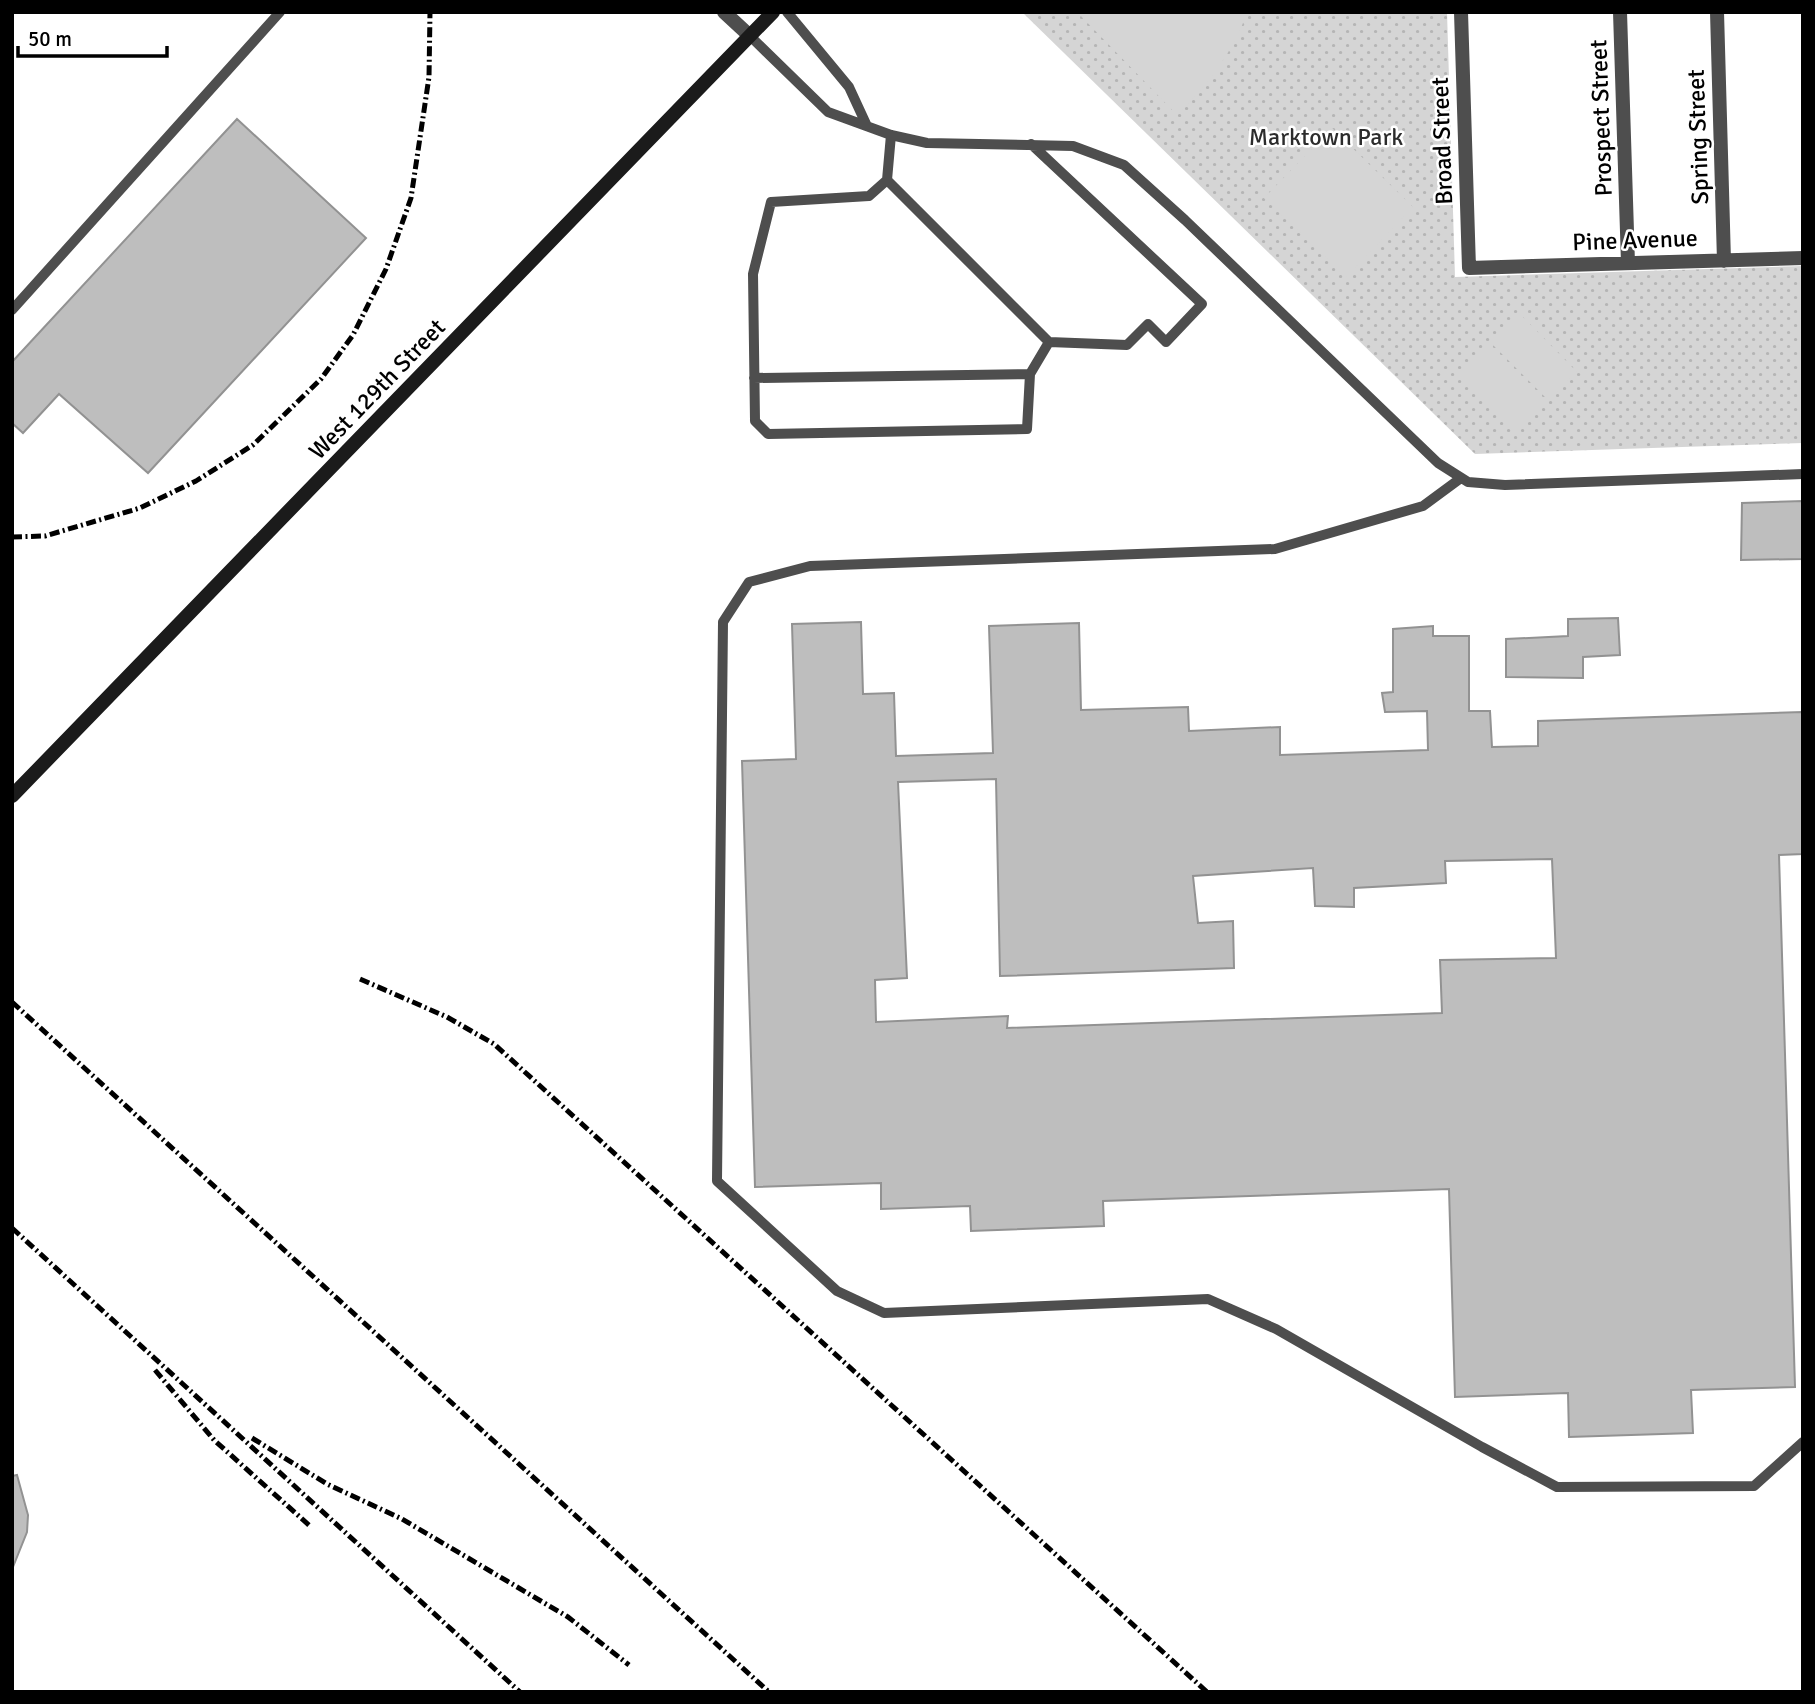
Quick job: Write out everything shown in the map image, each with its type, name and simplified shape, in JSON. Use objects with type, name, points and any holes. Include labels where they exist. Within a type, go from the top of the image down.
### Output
[{"type":"main road","name":"West 129th Street","points":[[12,796],[774,12]]},
{"type":"street","points":[[724,12],[751,37]]},
{"type":"street","name":"Broad Street","points":[[1461,12],[1469,268]]},
{"type":"street","name":"Prospect Street","points":[[1620,12],[1628,263]]},
{"type":"street","name":"Spring Street","points":[[1717,12],[1724,261]]},
{"type":"street","name":"Pine Avenue","points":[[1469,268],[1803,258]]},
{"type":"lane","points":[[12,310],[280,12]]},
{"type":"lane","points":[[787,12],[849,88],[867,126]]},
{"type":"lane","points":[[751,37],[828,113],[891,135],[927,143],[1073,146],[1124,165],[1438,463],[1468,482],[1505,485],[1803,474]]},
{"type":"lane","points":[[891,135],[887,180],[869,196],[771,202],[753,274],[755,421],[768,434],[1027,429],[1030,374],[1048,342]]},
{"type":"lane","points":[[887,180],[1048,342],[1127,345],[1148,324],[1166,342],[1202,304],[1031,144]]},
{"type":"lane","points":[[754,378],[1030,374]]},
{"type":"lane","points":[[1461,478],[1423,506],[1275,549],[810,566],[749,582],[723,622],[717,1181],[837,1291],[884,1313],[1208,1299],[1276,1329],[1557,1487],[1754,1486],[1803,1442]]},
{"type":"green space","name":"Marktown Park","points":[[1022,12],[1447,12],[1455,277],[1803,266],[1803,443],[1475,454]]},
{"type":"green space","points":[[1077,12],[1247,12],[1227,55],[1177,115]]},
{"type":"green space","points":[[1332,128],[1413,207],[1346,277],[1264,198]]},
{"type":"green space","points":[[1519,313],[1577,372],[1548,400],[1490,342]]},
{"type":"green space","points":[[1487,346],[1545,404],[1516,433],[1458,375]]},
{"type":"building","points":[[237,119],[366,238],[148,473],[59,394],[23,433],[12,423],[12,362]]},
{"type":"building","points":[[1803,501],[1803,559],[1741,560],[1742,503]]},
{"type":"building","points":[[1618,618],[1620,655],[1583,657],[1583,678],[1506,677],[1506,639],[1568,636],[1568,619]]},
{"type":"building","points":[[861,622],[863,694],[894,693],[896,756],[993,753],[989,626],[1079,623],[1081,710],[1188,707],[1189,731],[1280,727],[1280,755],[1428,750],[1427,711],[1385,712],[1382,693],[1393,692],[1393,629],[1433,626],[1433,636],[1469,636],[1469,711],[1490,711],[1492,747],[1538,746],[1538,721],[1802,712],[1803,854],[1779,855],[1795,1387],[1691,1390],[1693,1433],[1569,1437],[1568,1393],[1455,1397],[1449,1189],[1103,1201],[1104,1226],[971,1231],[970,1206],[881,1209],[881,1183],[755,1187],[742,761],[796,759],[792,624]],"holes":[[[996,779],[1000,976],[1234,968],[1233,921],[1198,923],[1193,876],[1313,868],[1315,906],[1354,907],[1354,888],[1446,883],[1445,861],[1552,859],[1556,958],[1440,960],[1442,1013],[1007,1028],[1008,1016],[876,1022],[875,980],[907,978],[898,782]]]},
{"type":"building","points":[[17,1475],[28,1515],[27,1532],[13,1567],[12,1476]]},
{"type":"railway","points":[[12,537],[45,536],[140,508],[196,481],[253,445],[321,379],[353,335],[386,269],[411,198],[429,77],[430,12]]},
{"type":"railway","points":[[360,979],[447,1017],[494,1044],[1207,1692]]},
{"type":"railway","points":[[12,1002],[769,1692]]},
{"type":"railway","points":[[12,1228],[520,1692]]},
{"type":"railway","points":[[155,1370],[214,1440],[310,1526]]},
{"type":"railway","points":[[252,1438],[327,1484],[402,1519],[568,1617],[629,1665]]}]
